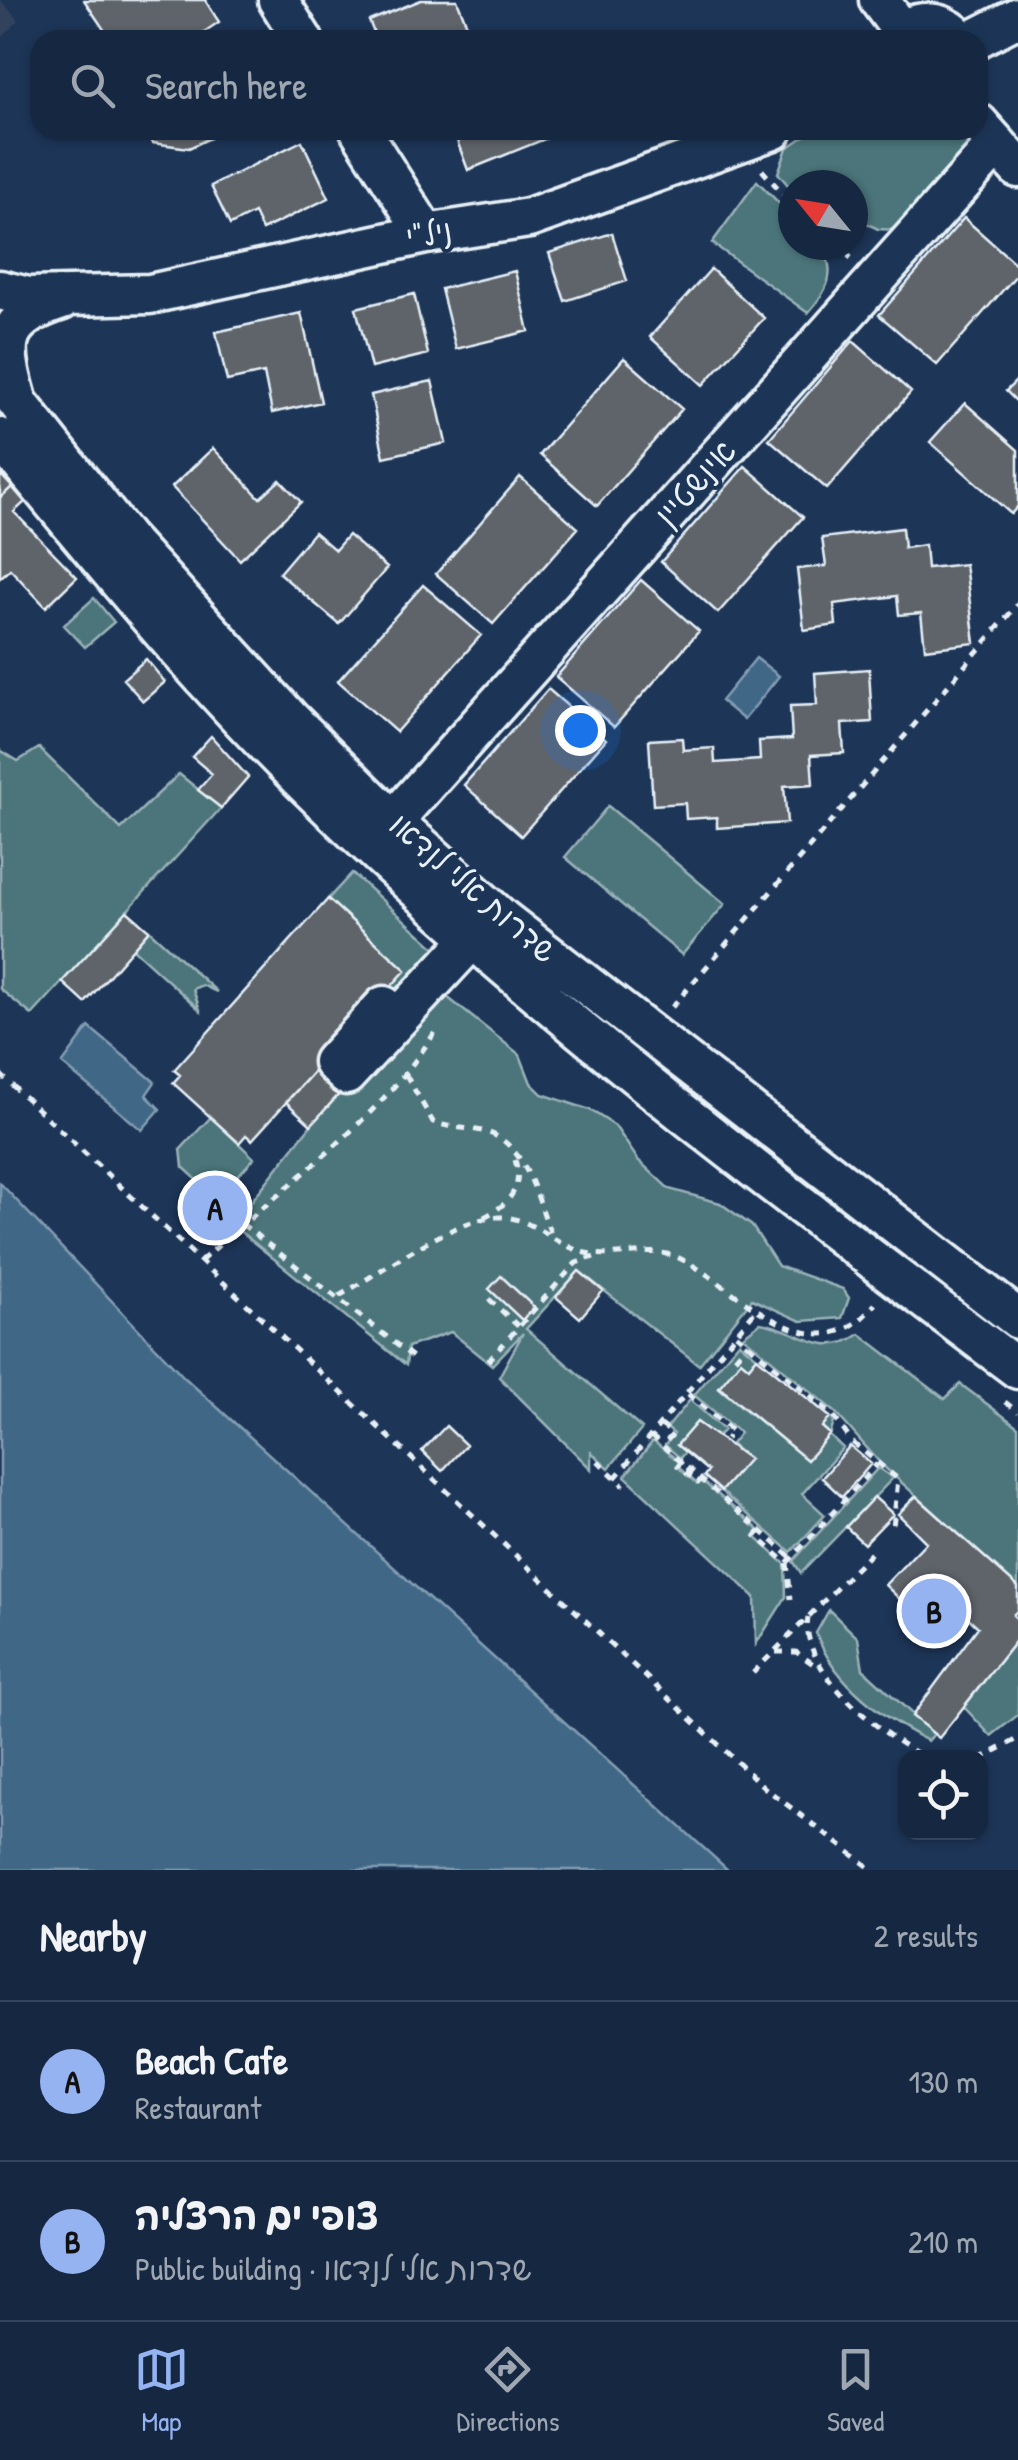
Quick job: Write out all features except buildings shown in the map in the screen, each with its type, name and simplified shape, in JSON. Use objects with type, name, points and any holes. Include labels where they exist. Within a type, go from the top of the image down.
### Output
[{"type":"street","points":[[278,0],[297,30]]},
{"type":"street","points":[[879,0],[896,30]]},
{"type":"street","points":[[988,33],[1018,17]]},
{"type":"street","points":[[911,30],[926,22],[948,30]]},
{"type":"street","points":[[366,140],[426,234]]},
{"type":"street","name":"ניל\"י","points":[[0,290],[28,297],[150,294],[426,234],[529,218],[747,140]]},
{"type":"street","name":"אינשטיין","points":[[393,821],[998,145]]},
{"type":"street","name":"ניל\"י","points":[[8,390],[4,342],[24,315],[74,296]]},
{"type":"street","name":"שדרות אלי לנדאו","points":[[8,390],[138,552],[290,720],[393,821],[502,919],[1018,1320]]},
{"type":"street","name":"שדרות אלי לנדאו","points":[[0,438],[158,627],[285,764],[474,937],[636,1073],[1018,1369]]},
{"type":"street","points":[[384,1006],[332,1062],[346,1075],[474,937]]},
{"type":"path","points":[[759,140],[767,178],[778,190]]},
{"type":"path","points":[[650,1032],[1018,604]]},
{"type":"path","points":[[200,1261],[315,1164],[406,1074],[441,1022]]},
{"type":"path","points":[[0,1074],[765,1788],[874,1870]]},
{"type":"path","points":[[406,1074],[433,1122],[490,1133],[510,1147],[527,1172],[552,1237]]},
{"type":"path","points":[[339,1296],[502,1207],[519,1180],[510,1147]]},
{"type":"path","points":[[481,1218],[516,1219],[573,1249],[602,1256],[675,1256],[756,1310],[798,1330],[820,1334],[850,1326],[876,1302]]},
{"type":"path","points":[[242,1224],[414,1358]]},
{"type":"path","points":[[488,1361],[576,1263],[602,1256]]},
{"type":"path","points":[[489,1299],[519,1327]]},
{"type":"path","points":[[616,1478],[756,1310]]},
{"type":"path","points":[[736,1334],[832,1414],[852,1442],[898,1478],[893,1527]]},
{"type":"path","points":[[735,1358],[748,1343]]},
{"type":"path","points":[[687,1394],[732,1432],[726,1439]]},
{"type":"path","points":[[661,1424],[672,1434],[662,1446]]},
{"type":"path","points":[[651,1436],[789,1560],[791,1599]]},
{"type":"path","points":[[598,1461],[624,1486]]},
{"type":"path","points":[[789,1560],[877,1464]]},
{"type":"path","points":[[753,1673],[875,1549]]},
{"type":"path","points":[[808,1618],[805,1635],[814,1658],[835,1684]]},
{"type":"path","points":[[772,1653],[796,1652],[891,1738],[913,1750]]},
{"type":"path","points":[[988,1756],[1018,1739]]},
{"type":"shaded area","points":[[0,0],[19,20],[0,40]]},
{"type":"shaded area","points":[[756,658],[779,676],[744,720],[721,701]]},
{"type":"shaded area","points":[[89,1027],[155,1082],[146,1095],[160,1109],[142,1130],[62,1064]]},
{"type":"shaded area","points":[[0,1183],[185,1378],[728,1870],[0,1870]]},
{"type":"green space","points":[[799,140],[970,140],[983,152],[897,230],[868,224],[868,170],[779,170],[787,148]]},
{"type":"green space","points":[[757,181],[778,202],[778,260],[828,260],[828,281],[808,313],[712,243]]},
{"type":"green space","points":[[94,598],[114,622],[85,647],[64,625]]},
{"type":"green space","points":[[39,748],[121,829],[179,774],[221,808],[32,1015],[0,989],[0,750],[18,761]]},
{"type":"green space","points":[[608,806],[725,904],[682,955],[565,857]]},
{"type":"green space","points":[[352,873],[441,953],[398,1001],[387,991],[405,969],[328,899]]},
{"type":"green space","points":[[149,930],[217,992],[202,985],[193,989],[200,1010],[133,949]]},
{"type":"green space","points":[[437,989],[520,1055],[531,1083],[542,1094],[590,1110],[615,1126],[638,1160],[669,1189],[720,1203],[752,1226],[778,1266],[843,1289],[849,1298],[842,1318],[801,1321],[752,1299],[699,1365],[579,1271],[526,1329],[642,1429],[609,1468],[591,1452],[591,1469],[499,1377],[523,1333],[492,1365],[451,1332],[408,1347],[406,1365],[237,1229],[229,1230],[311,1125]]},
{"type":"green space","points":[[211,1117],[254,1158],[223,1192],[207,1189],[183,1167],[181,1149]]},
{"type":"green space","points":[[760,1323],[821,1343],[846,1341],[860,1334],[945,1399],[960,1384],[1018,1427],[1018,1587],[882,1465],[835,1412],[743,1336]]},
{"type":"green space","points":[[739,1342],[757,1357],[749,1367],[741,1361],[719,1388],[807,1460],[829,1434],[822,1427],[830,1417],[834,1422],[830,1436],[843,1448],[802,1494],[825,1515],[791,1552],[721,1491],[748,1459],[731,1444],[740,1433],[694,1395]]},
{"type":"green space","points":[[690,1400],[724,1430],[716,1438],[697,1422],[678,1445],[685,1452],[680,1458],[665,1445],[674,1434],[667,1428]]},
{"type":"green space","points":[[653,1441],[680,1462],[677,1466],[697,1484],[701,1480],[759,1530],[754,1536],[785,1564],[786,1597],[756,1644],[755,1597],[625,1476]]},
{"type":"green space","points":[[878,1468],[893,1478],[801,1573],[793,1561]]},
{"type":"green space","points":[[829,1610],[858,1638],[863,1669],[934,1734],[928,1741],[878,1710],[835,1668],[816,1633]]},
{"type":"green space","points":[[1018,1638],[1018,1715],[991,1736],[964,1707]]},
{"type":"place","name":"Beach Cafe","points":[[215,1208]]},
{"type":"place","name":"צופי ים הרצליה","points":[[934,1611]]}]
